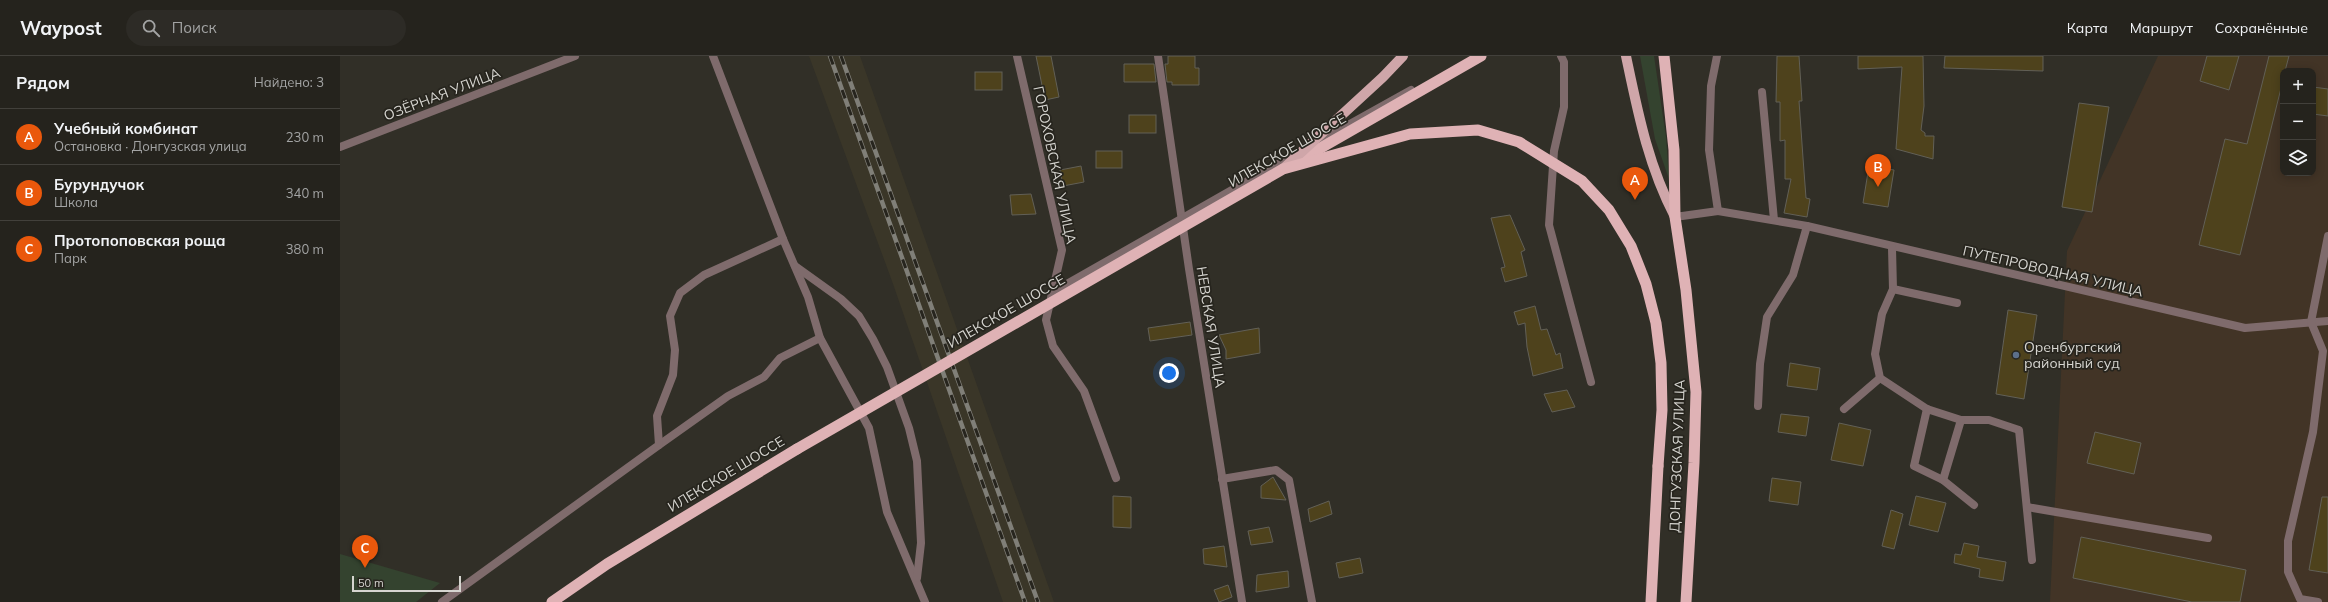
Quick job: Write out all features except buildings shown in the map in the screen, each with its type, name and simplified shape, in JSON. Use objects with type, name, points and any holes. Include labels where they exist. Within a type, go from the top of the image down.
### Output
[{"type":"highway","name":"ИЛЕКСКОЕ ШОССЕ","points":[[552,602],[614,560],[798,449],[1481,56]]},
{"type":"highway","name":"ДОНГУЗСКАЯ УЛИЦА","points":[[1664,56],[1674,150],[1675,217],[1686,290],[1696,392],[1694,463],[1686,602]]},
{"type":"highway","points":[[1283,169],[1410,134],[1478,130],[1519,142],[1582,181],[1609,210],[1631,246],[1646,284],[1656,323],[1661,363],[1662,410],[1651,602]]},
{"type":"main road","points":[[1283,169],[1383,77],[1403,56]]},
{"type":"main road","name":"ДОНГУЗСКАЯ УЛИЦА","points":[[1626,56],[1647,150],[1662,192],[1675,217]]},
{"type":"street","name":"ОЗЁРНАЯ УЛИЦА","points":[[340,147],[575,56]]},
{"type":"street","points":[[713,56],[808,297],[820,338],[869,428],[888,512],[917,579],[925,602]]},
{"type":"street","name":"ГОРОХОВСКАЯ УЛИЦА","points":[[1018,56],[1062,250],[1058,274],[1051,293],[1046,320],[1053,346],[1084,391],[1116,478]]},
{"type":"street","name":"НЕВСКАЯ УЛИЦА","points":[[1158,56],[1242,602]]},
{"type":"street","points":[[1051,293],[1182,217],[1473,56]]},
{"type":"street","points":[[1561,56],[1564,62],[1564,107],[1554,150],[1548,225],[1590,382]]},
{"type":"street","points":[[1717,56],[1711,86],[1709,150],[1718,211]]},
{"type":"street","points":[[1762,92],[1774,220]]},
{"type":"street","name":"ПУТЕПРОВОДНАЯ УЛИЦА","points":[[1675,217],[1718,211],[1807,226],[1892,248],[2245,328],[2328,321]]},
{"type":"street","points":[[1758,406],[1760,364],[1767,317],[1793,275],[1807,226]]},
{"type":"street","points":[[2318,602],[2300,599],[2288,572],[2288,541],[2313,432],[2323,351],[2311,322],[2328,236]]},
{"type":"street","points":[[658,445],[657,416],[673,375],[675,350],[670,316],[680,293],[704,275],[784,239]]},
{"type":"street","points":[[1892,248],[1893,289],[1882,314],[1875,354],[1880,378],[1927,409],[1961,420],[1990,420],[2019,430],[2032,560]]},
{"type":"street","points":[[795,265],[841,299],[859,316],[874,339],[887,367],[909,428],[917,461],[921,543],[917,579]]},
{"type":"street","points":[[1893,289],[1957,303]]},
{"type":"street","points":[[442,602],[728,396],[764,377],[780,358],[820,338]]},
{"type":"street","points":[[1844,409],[1880,378]]},
{"type":"street","points":[[1927,409],[1914,466],[1943,480],[1974,504]]},
{"type":"street","points":[[1943,480],[1961,420]]},
{"type":"street","points":[[1222,479],[1276,470],[1289,480],[1312,602]]},
{"type":"street","points":[[2026,507],[2208,538]]},
{"type":"shaded area","points":[[809,56],[860,56],[1054,602],[1003,602],[892,281]]},
{"type":"shaded area","points":[[2158,56],[2328,56],[2328,602],[2050,602],[2067,251]]},
{"type":"green space","points":[[1640,56],[1654,56],[1666,137],[1669,179],[1655,139]]},
{"type":"green space","points":[[340,554],[440,583],[416,602],[340,602]]},
{"type":"railway","points":[[830,56],[1025,602]]},
{"type":"railway","points":[[841,56],[1038,602]]},
{"type":"place","name":"Бурундучок","points":[[1878,187]]},
{"type":"place","name":"Учебный комбинат","points":[[1635,200]]},
{"type":"place","name":"Оренбургский районный суд","points":[[2016,355]]},
{"type":"place","name":"Протопоповская роща","points":[[365,568]]}]
